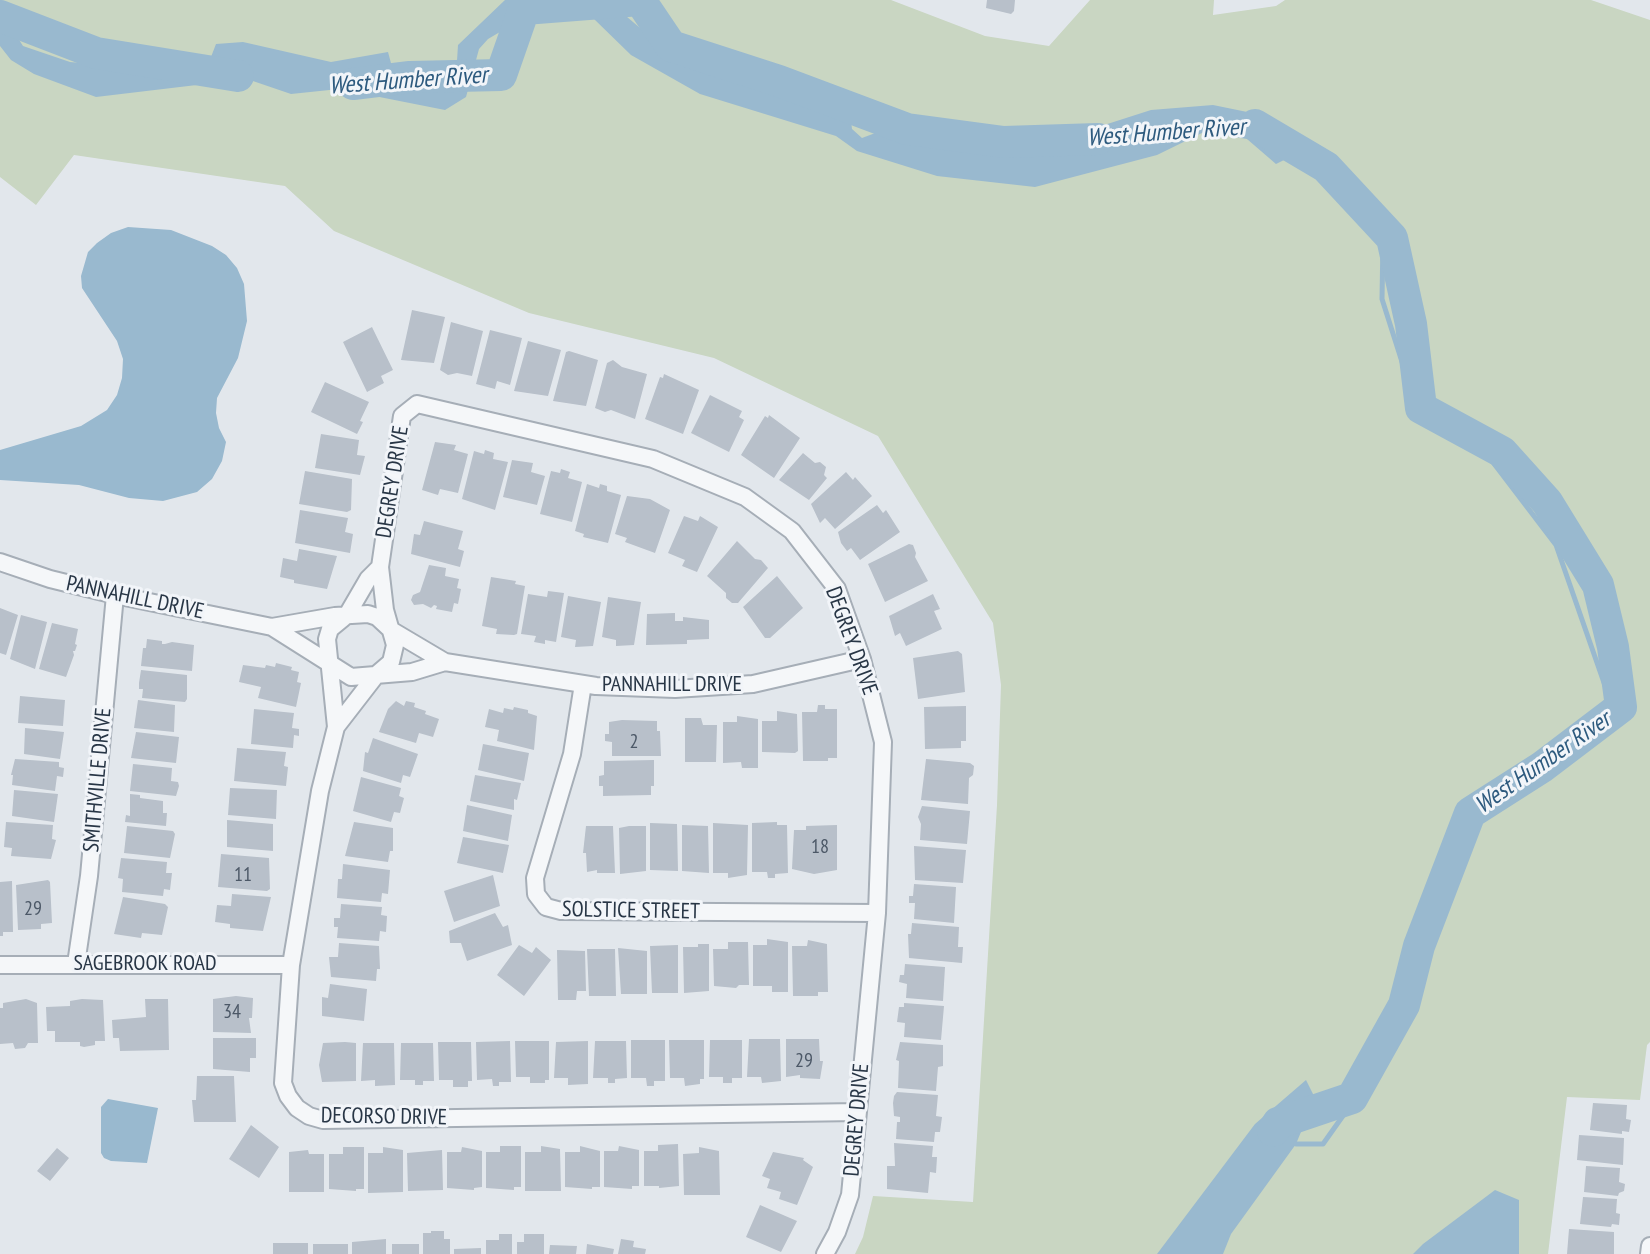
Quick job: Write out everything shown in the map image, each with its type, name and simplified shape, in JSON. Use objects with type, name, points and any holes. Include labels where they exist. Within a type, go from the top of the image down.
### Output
[{"type":"street","name":"DEGREY DRIVE","points":[[391,630],[384,603],[380,567],[402,416],[417,404],[653,459],[745,497],[792,531],[837,589],[862,659],[883,742],[877,913],[850,1195],[837,1232],[825,1254]]},
{"type":"street","name":"PANNAHILL DRIVE","points":[[0,562],[51,579],[115,595],[272,627],[351,677],[412,672],[445,662]]},
{"type":"street","name":"DEGREY DRIVE","points":[[346,615],[368,579],[380,567]]},
{"type":"street","name":"SMITHVILLE DRIVE","points":[[76,964],[89,876],[115,595]]},
{"type":"street","name":"PANNAHILL DRIVE","points":[[272,627],[346,615],[368,614],[377,617],[391,630],[445,662],[583,684],[675,689],[753,684],[862,659]]},
{"type":"street","points":[[336,727],[327,639],[330,629],[346,615]]},
{"type":"street","points":[[377,674],[391,662],[395,645],[391,630]]},
{"type":"street","name":"DECORSO DRIVE","points":[[377,674],[336,727],[320,790],[291,964],[283,1083],[288,1096],[297,1108],[309,1116],[323,1120],[858,1112]]},
{"type":"street","name":"SOLSTICE STREET","points":[[583,684],[572,754],[535,878],[536,894],[546,907],[561,911],[877,913]]},
{"type":"street","name":"SAGEBROOK ROAD","points":[[0,965],[291,964]]},
{"type":"street","points":[[1649,1254],[1650,1246]]},
{"type":"green space","points":[[0,0],[891,0],[985,36],[1049,46],[1090,0],[1214,0],[1213,15],[1276,6],[1285,0],[1591,0],[1650,20],[1650,1042],[1647,1045],[1640,1100],[1567,1097],[1548,1254],[855,1254],[863,1237],[873,1196],[973,1202],[997,805],[1001,685],[993,623],[878,436],[714,358],[529,313],[334,231],[285,186],[74,155],[36,205],[0,177]]},
{"type":"water","points":[[505,0],[607,0],[659,44],[707,68],[850,113],[852,129],[862,138],[886,129],[948,148],[1020,152],[1151,110],[1213,105],[1257,114],[1289,140],[1294,155],[1276,164],[1247,139],[1204,132],[1157,155],[1035,187],[937,176],[857,151],[836,136],[700,94],[631,55],[593,18],[557,7],[527,16],[488,39],[479,49],[466,97],[445,110],[339,89],[291,94],[247,79],[96,97],[34,74],[11,60],[0,46],[0,10],[23,46],[70,62],[191,73],[211,57],[216,44],[243,42],[331,62],[388,52],[395,78],[416,91],[442,87],[456,77],[458,45]]},
{"type":"water","points":[[128,227],[171,230],[212,246],[226,255],[237,268],[244,284],[247,321],[238,358],[217,398],[216,413],[219,428],[226,442],[222,461],[212,479],[197,492],[163,501],[129,498],[79,485],[0,480],[0,450],[81,426],[107,410],[117,395],[122,378],[123,359],[117,341],[82,288],[81,276],[88,252],[111,233]]},
{"type":"water","points":[[1306,1080],[1315,1098],[1296,1144],[1231,1234],[1223,1254],[1157,1254],[1255,1124]]},
{"type":"water","points":[[108,1099],[158,1108],[147,1163],[111,1161],[104,1158],[101,1153],[101,1107]]},
{"type":"water","points":[[1495,1190],[1519,1200],[1519,1254],[1413,1254],[1423,1244]]},
{"type":"building","points":[[987,0],[1015,0],[1014,11],[1011,14],[986,8]]},
{"type":"building","points":[[412,310],[445,317],[434,363],[401,360]]},
{"type":"building","points":[[451,322],[483,331],[472,376],[457,373],[448,375],[440,370]]},
{"type":"building","points":[[372,327],[393,370],[381,376],[384,383],[367,392],[343,342]]},
{"type":"building","points":[[490,330],[522,338],[510,385],[497,381],[495,389],[476,384]]},
{"type":"building","points":[[528,341],[561,350],[548,396],[514,391]]},
{"type":"building","points":[[566,352],[598,360],[586,406],[553,401]]},
{"type":"building","points":[[613,360],[622,367],[647,374],[635,419],[611,410],[605,412],[595,408],[607,363]]},
{"type":"building","points":[[664,374],[699,390],[683,434],[645,419],[660,377],[663,378]]},
{"type":"building","points":[[325,382],[369,402],[357,434],[311,412]]},
{"type":"building","points":[[710,395],[742,411],[739,417],[744,420],[729,452],[691,433]]},
{"type":"building","points":[[769,415],[800,438],[774,478],[741,455],[765,416],[768,418]]},
{"type":"building","points":[[321,434],[359,440],[357,455],[365,456],[360,475],[315,468]]},
{"type":"building","points":[[435,442],[456,445],[454,450],[468,454],[458,493],[440,489],[438,495],[422,490]]},
{"type":"building","points":[[485,450],[494,453],[493,459],[508,462],[495,510],[462,499],[474,451],[484,454]]},
{"type":"building","points":[[803,453],[815,463],[820,462],[826,467],[824,475],[827,478],[809,500],[779,480]]},
{"type":"building","points":[[512,460],[533,463],[531,472],[545,476],[537,505],[503,497]]},
{"type":"building","points":[[561,469],[570,472],[568,478],[582,482],[572,522],[540,514],[551,471],[560,473]]},
{"type":"building","points":[[305,471],[352,479],[351,510],[347,512],[299,504]]},
{"type":"building","points":[[846,472],[853,480],[855,477],[872,496],[835,529],[825,518],[820,523],[811,504]]},
{"type":"building","points":[[587,484],[599,488],[600,484],[607,486],[607,491],[621,495],[608,543],[583,537],[584,534],[575,531]]},
{"type":"building","points":[[627,496],[650,499],[670,510],[655,553],[625,542],[627,538],[615,534]]},
{"type":"building","points":[[877,505],[883,513],[886,510],[900,532],[860,560],[851,548],[847,551],[841,543],[838,532]]},
{"type":"building","points":[[300,510],[348,518],[345,532],[353,534],[350,553],[295,543]]},
{"type":"building","points":[[684,516],[698,521],[700,516],[718,527],[697,572],[682,566],[685,560],[668,553]]},
{"type":"building","points":[[424,521],[463,531],[458,549],[464,551],[460,567],[411,554],[414,534],[420,535]]},
{"type":"building","points":[[737,541],[768,568],[738,603],[732,603],[726,598],[726,593],[707,576]]},
{"type":"building","points":[[909,544],[913,545],[915,557],[928,581],[885,602],[868,564]]},
{"type":"building","points":[[299,549],[337,556],[327,589],[294,583],[294,580],[280,577],[283,558],[297,561]]},
{"type":"building","points":[[429,565],[446,568],[445,576],[459,579],[457,588],[461,589],[458,604],[454,603],[452,612],[436,609],[437,606],[434,605],[431,608],[423,604],[414,605],[411,600],[413,595],[420,592]]},
{"type":"building","points":[[777,576],[803,608],[770,638],[765,638],[743,607]]},
{"type":"building","points":[[491,577],[516,581],[515,584],[525,586],[517,634],[496,634],[497,629],[482,626]]},
{"type":"building","points":[[548,591],[564,593],[556,642],[545,640],[545,644],[534,642],[536,636],[521,634],[528,594],[547,597]]},
{"type":"building","points":[[933,594],[940,609],[934,611],[942,629],[906,646],[900,633],[895,636],[889,616]]},
{"type":"building","points":[[568,596],[601,602],[593,646],[575,647],[576,640],[561,637]]},
{"type":"building","points":[[608,597],[641,602],[634,645],[616,646],[616,640],[602,637]]},
{"type":"building","points":[[0,608],[18,615],[6,655],[0,653]]},
{"type":"building","points":[[675,613],[675,621],[683,621],[683,617],[709,620],[709,639],[687,640],[687,644],[646,645],[647,614]]},
{"type":"building","points":[[21,615],[47,622],[35,669],[10,659]]},
{"type":"building","points":[[52,623],[78,629],[75,644],[77,645],[73,651],[74,655],[66,677],[39,669]]},
{"type":"building","points":[[147,639],[162,641],[162,644],[172,642],[194,645],[192,671],[141,666],[143,648],[146,648]]},
{"type":"building","points":[[958,651],[962,654],[965,692],[918,699],[913,658]]},
{"type":"building","points":[[276,663],[292,667],[291,670],[299,672],[297,682],[301,683],[296,707],[258,698],[261,687],[239,682],[243,665],[265,668],[266,665],[275,667]]},
{"type":"building","points":[[141,670],[187,675],[185,702],[142,698],[143,689],[139,689]]},
{"type":"building","points":[[20,696],[65,700],[63,726],[18,723]]},
{"type":"building","points":[[138,700],[175,705],[174,732],[134,728]]},
{"type":"building","points":[[396,701],[404,706],[406,701],[415,703],[414,707],[439,719],[433,737],[419,733],[416,743],[379,732],[388,709]]},
{"type":"building","points":[[818,705],[825,705],[825,709],[837,709],[837,758],[828,758],[828,761],[803,761],[802,712],[817,712]]},
{"type":"building","points":[[966,706],[966,741],[961,741],[961,748],[925,749],[924,707]]},
{"type":"building","points":[[514,707],[528,710],[528,713],[537,716],[534,750],[497,741],[499,730],[485,727],[489,709],[503,713],[504,708],[513,710]]},
{"type":"building","points":[[254,709],[294,713],[292,728],[299,729],[299,736],[294,735],[293,748],[251,744]]},
{"type":"building","points":[[777,711],[797,714],[798,751],[795,753],[762,752],[762,721],[777,721]]},
{"type":"building","points":[[737,716],[758,719],[758,768],[742,768],[741,762],[723,763],[723,722],[737,722]]},
{"type":"building","points":[[685,718],[701,718],[703,725],[717,725],[716,762],[685,762]]},
{"type":"building","points":[[657,721],[657,731],[660,731],[661,756],[612,756],[612,742],[605,741],[605,734],[609,734],[609,722]]},
{"type":"building","points":[[25,728],[64,732],[60,759],[24,754]]},
{"type":"building","points":[[136,732],[179,737],[176,763],[131,758]]},
{"type":"building","points":[[373,738],[418,754],[410,777],[403,775],[401,783],[363,771],[365,752],[368,753]]},
{"type":"building","points":[[483,744],[529,753],[524,781],[478,770]]},
{"type":"building","points":[[237,748],[286,752],[284,766],[288,767],[286,786],[234,781]]},
{"type":"building","points":[[15,759],[59,762],[59,767],[64,768],[63,777],[57,776],[55,791],[12,785],[13,775],[11,775]]},
{"type":"building","points":[[926,759],[970,763],[974,766],[973,775],[969,778],[968,804],[921,800]]},
{"type":"building","points":[[654,760],[654,786],[651,786],[651,795],[603,796],[603,786],[599,786],[599,776],[604,775],[604,761]]},
{"type":"building","points":[[133,764],[172,768],[171,781],[178,782],[179,786],[176,796],[130,791]]},
{"type":"building","points":[[475,775],[521,783],[517,800],[514,799],[514,810],[470,801]]},
{"type":"building","points":[[361,777],[401,788],[399,796],[404,798],[400,813],[394,812],[391,822],[353,811]]},
{"type":"building","points":[[230,788],[277,790],[276,819],[228,815]]},
{"type":"building","points":[[14,790],[58,794],[54,822],[12,816]]},
{"type":"building","points":[[130,794],[140,795],[140,798],[163,801],[163,813],[167,813],[166,826],[125,822],[126,815],[130,816]]},
{"type":"building","points":[[467,805],[512,815],[508,841],[463,831]]},
{"type":"building","points":[[922,806],[970,811],[967,844],[920,840],[921,824],[918,817]]},
{"type":"building","points":[[227,820],[273,824],[273,851],[227,847]]},
{"type":"building","points":[[6,822],[53,825],[52,839],[56,840],[51,859],[11,856],[12,848],[4,847]]},
{"type":"building","points":[[354,822],[393,828],[393,851],[390,851],[388,862],[345,856]]},
{"type":"building","points":[[777,822],[777,825],[787,825],[788,873],[775,874],[775,878],[768,878],[767,872],[752,872],[752,823]]},
{"type":"building","points":[[650,823],[677,824],[678,871],[650,870]]},
{"type":"building","points":[[713,823],[748,825],[747,875],[728,878],[728,873],[713,873]]},
{"type":"building","points":[[682,825],[708,826],[709,873],[682,871]]},
{"type":"building","points":[[837,825],[837,870],[814,874],[792,869],[794,830],[806,830],[806,826]]},
{"type":"building","points":[[127,826],[173,831],[175,834],[170,858],[124,853]]},
{"type":"building","points":[[586,826],[613,826],[615,873],[597,873],[597,870],[587,872],[586,853],[583,853]]},
{"type":"building","points":[[646,826],[646,871],[620,874],[619,828]]},
{"type":"building","points":[[463,837],[509,845],[503,873],[457,863]]},
{"type":"building","points":[[914,846],[966,850],[963,883],[915,880]]},
{"type":"building","points":[[221,854],[269,858],[270,889],[267,891],[218,887]]},
{"type":"building","points":[[121,858],[167,862],[166,873],[172,873],[170,890],[164,889],[163,896],[122,892],[123,879],[118,878]]},
{"type":"building","points":[[343,864],[390,870],[388,894],[382,893],[381,902],[337,898],[338,879],[342,879]]},
{"type":"building","points":[[493,875],[500,906],[454,922],[444,891]]},
{"type":"building","points":[[48,880],[50,882],[52,923],[41,924],[41,929],[18,930],[16,885]]},
{"type":"building","points":[[12,881],[13,932],[3,932],[3,936],[0,936],[0,882]]},
{"type":"building","points":[[914,884],[956,887],[954,923],[914,919],[915,903],[909,903],[909,896],[913,896]]},
{"type":"building","points":[[232,894],[271,897],[263,931],[230,928],[230,924],[215,922],[217,905],[231,906]]},
{"type":"building","points":[[123,897],[165,904],[168,907],[162,935],[142,933],[141,938],[114,934]]},
{"type":"building","points":[[341,904],[382,907],[381,915],[387,916],[386,932],[380,931],[379,941],[337,938],[338,927],[334,927],[334,918],[340,918]]},
{"type":"building","points":[[495,913],[503,927],[508,925],[512,945],[467,961],[461,943],[450,943],[449,931]]},
{"type":"building","points":[[912,923],[959,927],[958,947],[963,947],[962,963],[909,958],[908,934],[911,934]]},
{"type":"building","points":[[767,939],[788,942],[788,992],[772,992],[772,986],[753,986],[753,945],[767,945]]},
{"type":"building","points":[[808,940],[827,944],[828,992],[818,992],[818,996],[793,996],[792,946],[807,946]]},
{"type":"building","points":[[728,942],[748,942],[749,985],[739,985],[736,988],[714,986],[713,949],[728,949]]},
{"type":"building","points":[[339,943],[379,946],[380,969],[377,969],[376,981],[331,977],[329,957],[338,957]]},
{"type":"building","points":[[698,944],[709,944],[709,991],[684,993],[683,947],[698,947]]},
{"type":"building","points":[[519,945],[532,953],[536,947],[551,960],[524,996],[497,975]]},
{"type":"building","points":[[678,945],[678,993],[652,993],[650,946]]},
{"type":"building","points":[[618,948],[647,951],[647,994],[621,994]]},
{"type":"building","points":[[587,949],[615,949],[616,996],[589,996]]},
{"type":"building","points":[[557,950],[585,951],[586,991],[577,991],[576,1000],[558,1000]]},
{"type":"building","points":[[905,964],[945,967],[943,1001],[906,998],[907,984],[899,982],[900,975],[904,975]]},
{"type":"building","points":[[330,984],[367,989],[364,1021],[322,1016],[322,997],[328,998]]},
{"type":"building","points":[[236,996],[253,998],[252,1018],[249,1018],[251,1033],[213,1032],[213,999]]},
{"type":"building","points":[[26,999],[37,1003],[38,1043],[28,1043],[25,1048],[15,1049],[13,1043],[0,1044],[0,1008],[3,1008],[3,1003]]},
{"type":"building","points":[[145,999],[168,999],[169,1050],[120,1051],[119,1038],[113,1038],[112,1020],[146,1017]]},
{"type":"building","points":[[103,1000],[105,1041],[95,1041],[95,1045],[84,1047],[80,1046],[80,1042],[55,1042],[55,1031],[47,1031],[46,1007],[70,1006],[70,1001]]},
{"type":"building","points":[[904,1003],[944,1006],[941,1040],[904,1037],[905,1023],[897,1022],[899,1007],[904,1007]]},
{"type":"building","points":[[213,1038],[256,1038],[256,1058],[250,1058],[250,1072],[213,1069]]},
{"type":"building","points":[[749,1039],[780,1039],[781,1081],[762,1083],[761,1077],[747,1077]]},
{"type":"building","points":[[786,1039],[819,1039],[820,1061],[823,1061],[820,1079],[800,1078],[800,1075],[786,1077]]},
{"type":"building","points":[[631,1040],[665,1040],[665,1081],[654,1081],[654,1086],[647,1086],[646,1078],[631,1078]]},
{"type":"building","points":[[669,1040],[704,1040],[704,1079],[700,1079],[700,1084],[685,1086],[684,1078],[670,1078]]},
{"type":"building","points":[[710,1040],[742,1040],[742,1078],[732,1078],[732,1083],[723,1083],[723,1077],[709,1077]]},
{"type":"building","points":[[510,1041],[511,1082],[499,1082],[499,1086],[493,1086],[492,1079],[477,1080],[476,1042]]},
{"type":"building","points":[[515,1041],[549,1041],[549,1080],[545,1080],[545,1083],[530,1083],[530,1077],[516,1077]]},
{"type":"building","points":[[588,1041],[588,1084],[568,1085],[568,1078],[554,1078],[556,1042]]},
{"type":"building","points":[[595,1041],[626,1041],[627,1078],[615,1079],[615,1083],[608,1083],[608,1078],[593,1078]]},
{"type":"building","points":[[438,1042],[471,1042],[472,1081],[468,1081],[468,1087],[453,1087],[453,1080],[439,1080]]},
{"type":"building","points":[[900,1042],[943,1045],[943,1066],[938,1067],[936,1091],[898,1088],[899,1061],[896,1060]]},
{"type":"building","points":[[323,1043],[356,1043],[356,1081],[322,1082],[319,1065]]},
{"type":"building","points":[[363,1043],[394,1043],[395,1085],[375,1086],[375,1080],[361,1081]]},
{"type":"building","points":[[401,1043],[433,1043],[434,1081],[423,1081],[423,1085],[415,1085],[415,1080],[400,1080]]},
{"type":"building","points":[[197,1076],[234,1076],[236,1122],[194,1122],[192,1100],[196,1100]]},
{"type":"building","points":[[897,1092],[938,1095],[936,1116],[942,1117],[940,1132],[935,1132],[934,1142],[896,1139],[897,1122],[900,1122],[900,1117],[894,1116],[893,1103]]},
{"type":"building","points":[[1593,1103],[1627,1105],[1626,1119],[1631,1120],[1629,1132],[1622,1131],[1622,1134],[1590,1130]]},
{"type":"building","points":[[251,1125],[279,1147],[259,1178],[229,1159]]},
{"type":"building","points":[[1579,1135],[1624,1138],[1623,1165],[1577,1160]]},
{"type":"building","points":[[894,1143],[933,1146],[932,1157],[937,1157],[936,1173],[930,1172],[928,1193],[887,1189],[887,1166],[895,1166]]},
{"type":"building","points":[[678,1144],[679,1186],[659,1188],[659,1186],[644,1186],[644,1151],[658,1151],[658,1145]]},
{"type":"building","points":[[500,1146],[521,1146],[521,1187],[514,1187],[514,1190],[486,1188],[486,1152],[500,1152]]},
{"type":"building","points":[[541,1146],[560,1149],[561,1191],[525,1191],[525,1152],[541,1152]]},
{"type":"building","points":[[580,1146],[600,1151],[600,1187],[592,1187],[592,1189],[565,1187],[565,1152],[580,1152]]},
{"type":"building","points":[[619,1146],[639,1150],[639,1186],[632,1186],[632,1189],[604,1187],[604,1151],[618,1151]]},
{"type":"building","points":[[343,1147],[364,1147],[364,1189],[356,1189],[356,1191],[329,1189],[329,1154],[343,1154]]},
{"type":"building","points":[[383,1147],[403,1150],[403,1192],[368,1193],[368,1153],[383,1153]]},
{"type":"building","points":[[462,1147],[482,1151],[482,1187],[474,1188],[474,1190],[447,1188],[447,1152],[461,1152]]},
{"type":"building","points":[[699,1147],[719,1151],[720,1195],[684,1195],[683,1154],[699,1153]]},
{"type":"building","points":[[57,1148],[69,1158],[50,1181],[37,1171]]},
{"type":"building","points":[[308,1150],[309,1154],[324,1154],[324,1192],[289,1192],[289,1152]]},
{"type":"building","points":[[442,1150],[443,1190],[408,1191],[407,1153]]},
{"type":"building","points":[[773,1152],[804,1158],[803,1160],[813,1167],[797,1205],[779,1199],[781,1192],[767,1188],[770,1179],[762,1176]]},
{"type":"building","points":[[1586,1166],[1620,1168],[1619,1182],[1625,1184],[1624,1191],[1618,1196],[1584,1192]]},
{"type":"building","points":[[1583,1197],[1617,1199],[1616,1213],[1620,1214],[1619,1225],[1612,1224],[1611,1227],[1580,1224]]},
{"type":"building","points":[[760,1205],[797,1221],[781,1252],[746,1237]]},
{"type":"building","points":[[1569,1229],[1614,1232],[1614,1254],[1567,1254]]},
{"type":"building","points":[[431,1231],[444,1231],[444,1239],[450,1239],[450,1254],[423,1254],[423,1233],[431,1233]]},
{"type":"building","points":[[499,1234],[512,1234],[512,1254],[486,1254],[486,1240],[499,1240]]},
{"type":"building","points":[[524,1234],[544,1234],[544,1254],[517,1254],[517,1242],[524,1242]]},
{"type":"building","points":[[386,1239],[386,1254],[352,1254],[352,1242]]},
{"type":"building","points":[[621,1239],[634,1241],[633,1247],[646,1249],[645,1254],[618,1254]]},
{"type":"building","points":[[273,1243],[308,1243],[308,1254],[273,1254]]},
{"type":"building","points":[[313,1244],[348,1244],[348,1254],[313,1254]]},
{"type":"building","points":[[392,1244],[419,1244],[419,1254],[392,1254]]},
{"type":"building","points":[[587,1244],[614,1249],[613,1254],[586,1254]]},
{"type":"building","points":[[550,1245],[577,1246],[576,1254],[549,1254]]},
{"type":"building","points":[[481,1248],[481,1254],[454,1254],[454,1249]]},
{"type":"waterway","name":"West Humber River","points":[[353,84],[410,77],[501,75],[524,9],[640,0],[671,46],[779,81],[907,129],[1004,142],[1098,139]]},
{"type":"waterway","name":"West Humber River","points":[[0,16],[96,53],[238,76]]},
{"type":"waterway","name":"West Humber River","points":[[1255,125],[1326,167],[1392,238],[1411,324],[1421,408],[1502,452],[1547,502],[1598,585],[1613,647],[1621,707],[1542,767],[1470,813],[1419,946],[1404,1005],[1352,1098],[1278,1123],[1273,1131]]},
{"type":"waterway","points":[[1294,155],[1368,220],[1383,240],[1382,299],[1403,365],[1434,422],[1492,461],[1556,545],[1610,700],[1599,725],[1569,754],[1509,786],[1461,830],[1433,877],[1414,951],[1408,1024],[1323,1144],[1296,1144]]}]
